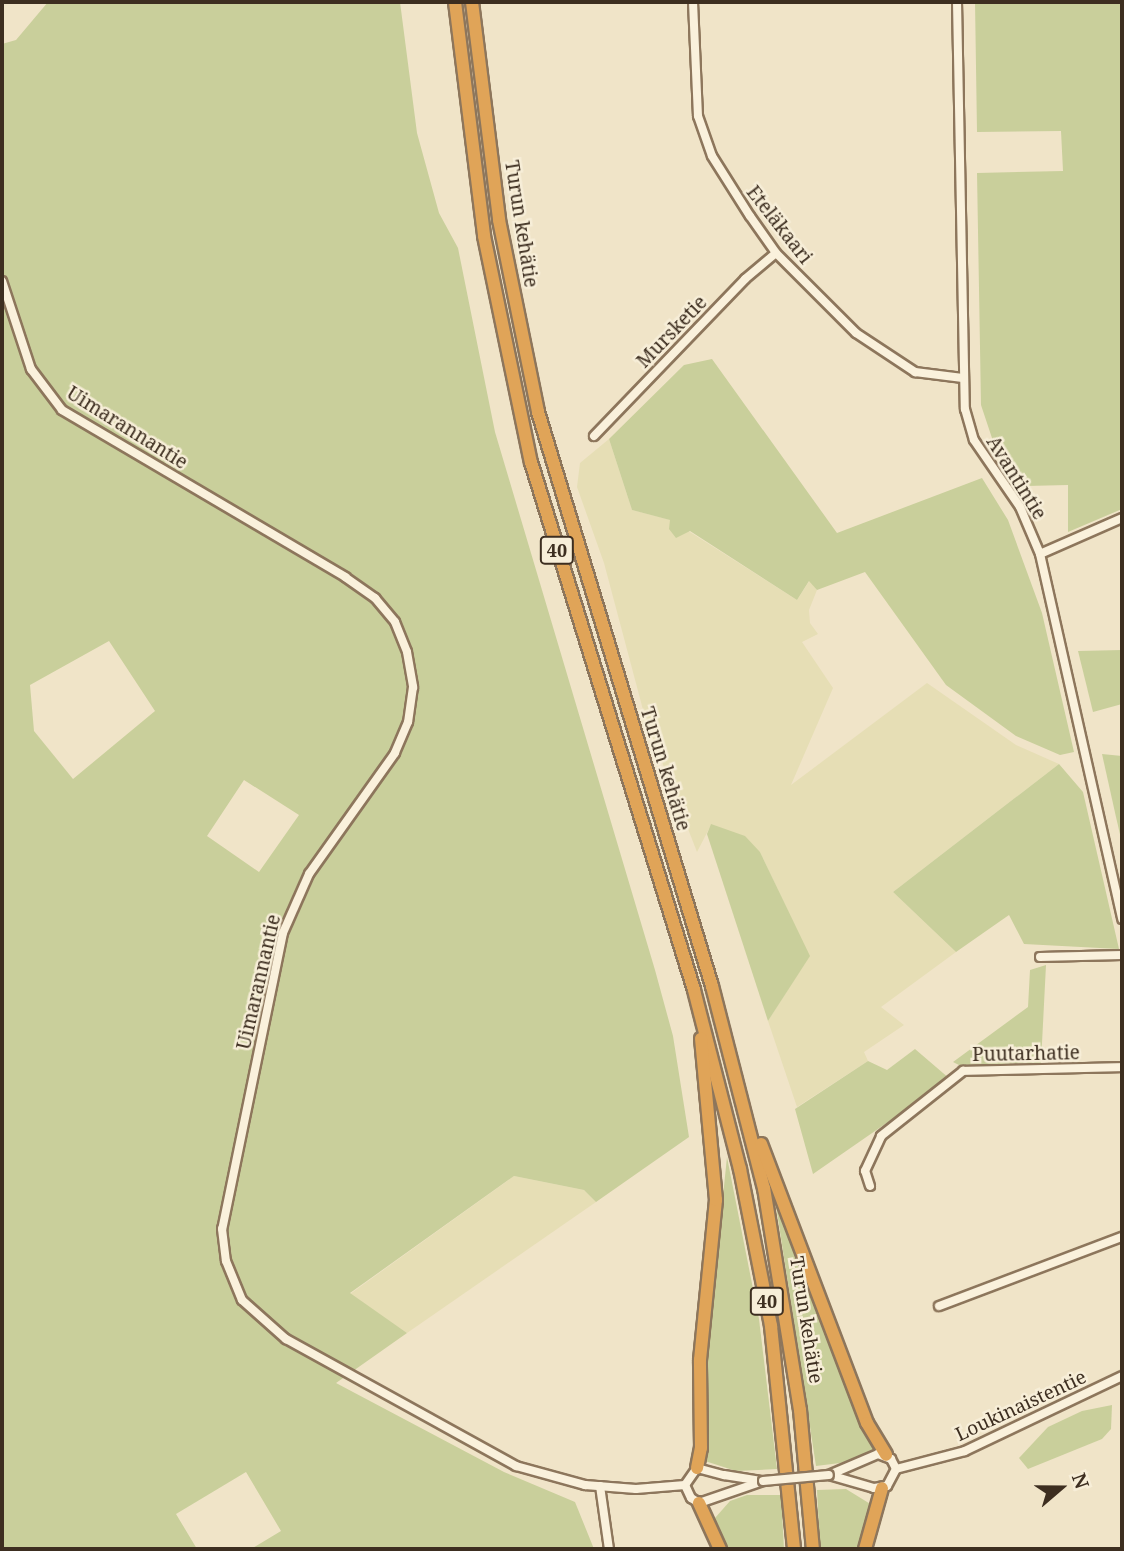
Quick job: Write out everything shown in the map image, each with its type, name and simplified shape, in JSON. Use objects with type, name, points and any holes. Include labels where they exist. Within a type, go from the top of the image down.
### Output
[{"type":"highway","points":[[449,2],[464,99]]},
{"type":"highway","name":"Turun kehätie","points":[[455,2],[464,99],[494,298],[531,462],[694,990],[740,1169],[769,1313],[794,1549]]},
{"type":"highway","name":"Turun kehätie","points":[[472,2],[488,141],[513,296],[551,463],[741,1091],[785,1304],[813,1549]]},
{"type":"highway","points":[[481,2],[488,141]]},
{"type":"highway","points":[[694,990],[709,1104],[716,1200],[700,1360],[701,1448],[697,1468]]},
{"type":"highway","points":[[741,1091],[867,1423],[886,1455]]},
{"type":"highway","points":[[865,1549],[882,1488]]},
{"type":"highway","points":[[699,1503],[720,1549]]},
{"type":"street","name":"Eteläkaari","points":[[693,2],[695,99],[705,138],[724,178],[776,253],[836,316],[884,354],[915,372],[963,378]]},
{"type":"street","name":"Avantintie","points":[[957,2],[963,378],[974,440],[1020,507],[1040,554],[1122,919]]},
{"type":"street","name":"Mursketie","points":[[594,436],[745,279],[776,253]]},
{"type":"street","name":"Uimarannantie","points":[[2,281],[31,369],[62,410],[345,577],[375,598],[395,622],[407,652],[413,687],[408,722],[395,753],[309,874],[283,933],[222,1229],[226,1261],[242,1300],[286,1339],[516,1466],[569,1483],[600,1486],[685,1485]]},
{"type":"street","points":[[1040,554],[1122,518]]},
{"type":"street","points":[[1040,957],[1122,955]]},
{"type":"street","name":"Puutarhatie","points":[[870,1186],[865,1171],[881,1136],[963,1071],[1122,1068]]},
{"type":"street","points":[[939,1306],[1122,1237]]},
{"type":"street","name":"Loukinaistentie","points":[[896,1469],[965,1451],[1121,1378]]},
{"type":"street","points":[[763,1481],[697,1468],[685,1485],[691,1498],[699,1503],[763,1481],[829,1475],[882,1488],[894,1479],[896,1469],[886,1455],[875,1454],[829,1475]]},
{"type":"street","points":[[600,1486],[609,1549]]},
{"type":"shaded area","points":[[609,439],[632,510],[671,520],[797,600],[810,580],[817,590],[809,610],[810,623],[818,634],[802,642],[833,688],[791,785],[927,683],[1016,745],[1059,764],[893,892],[956,952],[881,1007],[904,1025],[864,1052],[868,1061],[797,1107],[768,1021],[809,956],[760,852],[711,825],[697,852],[646,721],[604,563],[577,487],[580,463]]},
{"type":"shaded area","points":[[514,1176],[584,1190],[596,1202],[407,1333],[350,1294]]},
{"type":"green space","points":[[48,2],[400,2],[417,133],[439,213],[458,248],[495,432],[673,1036],[689,1137],[596,1202],[584,1190],[514,1176],[350,1293],[407,1333],[336,1383],[504,1472],[575,1502],[594,1549],[251,1549],[281,1531],[246,1472],[176,1514],[197,1549],[2,1549],[2,44],[16,40]],"holes":[[[109,641],[155,711],[73,779],[34,731],[30,685]],[[244,780],[299,815],[259,872],[207,836]]]},
{"type":"green space","points":[[975,2],[1122,2],[1122,509],[1068,532],[1068,485],[1026,486],[993,441],[981,405],[977,173],[1063,171],[1061,131],[977,132]]},
{"type":"green space","points":[[712,359],[837,533],[982,478],[1008,520],[1042,613],[1074,752],[1060,755],[1016,736],[946,685],[865,572],[817,590],[809,581],[797,600],[690,531],[676,538],[669,529],[670,520],[632,510],[609,439],[684,365]]},
{"type":"green space","points":[[1122,650],[1122,704],[1093,712],[1078,651]]},
{"type":"green space","points":[[1102,754],[1122,756],[1122,843],[1116,817]]},
{"type":"green space","points":[[1059,764],[1083,792],[1119,949],[1024,944],[1009,915],[956,952],[893,892]]},
{"type":"green space","points":[[711,824],[745,836],[760,852],[810,956],[768,1021],[707,834]]},
{"type":"green space","points":[[1046,965],[1041,1063],[959,1065],[953,1062],[1028,1007],[1030,970]]},
{"type":"green space","points":[[915,1049],[950,1079],[813,1174],[795,1109],[868,1061],[887,1070]]},
{"type":"green space","points":[[727,1157],[759,1319],[777,1469],[736,1471],[705,1461],[704,1381]]},
{"type":"green space","points":[[773,1186],[860,1420],[875,1449],[848,1462],[816,1466]]},
{"type":"green space","points":[[1112,1405],[1111,1429],[1102,1439],[1028,1469],[1019,1458],[1048,1427],[1082,1411]]},
{"type":"green space","points":[[846,1489],[872,1505],[861,1549],[820,1549],[817,1490]]},
{"type":"green space","points":[[747,1495],[781,1495],[784,1549],[726,1549],[715,1518],[730,1501]]}]
